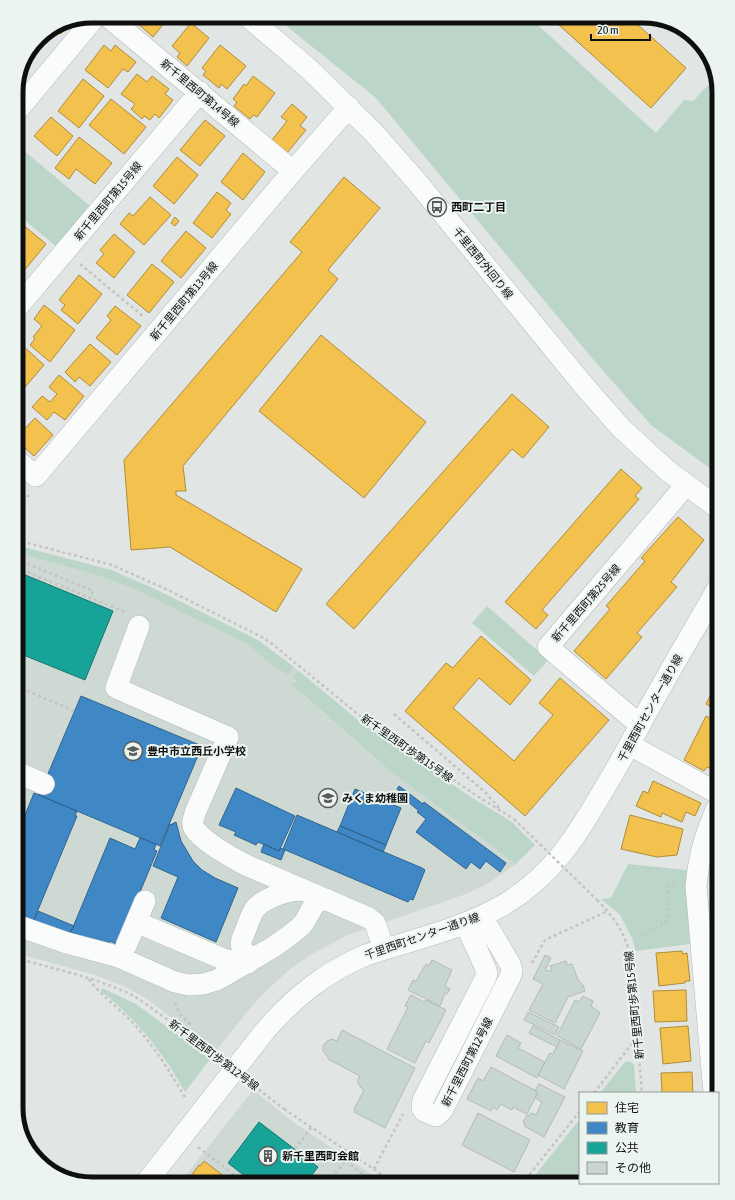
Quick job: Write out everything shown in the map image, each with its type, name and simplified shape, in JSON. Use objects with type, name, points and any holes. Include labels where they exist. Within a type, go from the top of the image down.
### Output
[{"type":"street","points":[[23,104],[90,23]]},
{"type":"street","name":"新千里西町第14号線","points":[[116,23],[293,171]]},
{"type":"street","name":"千里西町外回り線","points":[[255,23],[308,68],[349,107],[407,170],[604,410],[640,447],[686,485],[712,504]]},
{"type":"street","name":"新千里西町第15号線","points":[[23,301],[200,92]]},
{"type":"street","name":"新千里西町第13号線","points":[[23,466],[36,476],[293,171],[349,107]]},
{"type":"street","name":"新千里西町第25号線","points":[[640,725],[548,647],[686,485]]},
{"type":"street","name":"千里西町センター通り線","points":[[150,1177],[246,1055],[281,1013],[316,982],[352,961],[474,920],[519,894],[548,870],[576,836],[630,745],[712,598]]},
{"type":"street","points":[[139,626],[116,688],[228,737],[195,813],[193,822],[194,827],[209,842],[229,856],[271,877],[369,918],[375,923],[384,949]]},
{"type":"street","points":[[630,745],[712,790]]},
{"type":"street","points":[[23,775],[44,784]]},
{"type":"street","points":[[712,818],[705,834],[698,865],[696,886],[712,1070]]},
{"type":"street","points":[[23,927],[67,943],[116,956],[175,982],[189,985],[203,984],[217,980],[255,958],[297,930],[303,924],[316,902],[321,900],[318,896],[298,890],[284,893],[259,904],[254,911],[242,939],[243,953],[255,958]]},
{"type":"street","points":[[126,946],[145,900]]},
{"type":"street","name":"新千里西町第12号線","points":[[474,920],[510,964],[512,970],[511,975],[442,1111],[436,1116],[424,1111],[422,1108],[423,1100],[482,987],[487,974],[474,920]]},
{"type":"street","points":[[136,922],[223,959],[240,963],[255,958]]},
{"type":"path","points":[[65,251],[160,330]]},
{"type":"path","name":"新千里西町歩第15号線","points":[[23,542],[112,565],[168,590],[271,642],[360,716],[474,794],[514,819],[608,911],[621,929],[631,957],[642,1092]]},
{"type":"path","points":[[23,562],[93,591],[90,598]]},
{"type":"path","points":[[23,570],[142,620],[139,626]]},
{"type":"path","points":[[23,689],[74,711]]},
{"type":"path","points":[[394,714],[485,792],[502,811]]},
{"type":"path","points":[[639,937],[667,921],[668,885],[671,885]]},
{"type":"path","points":[[531,965],[545,940],[608,911]]},
{"type":"path","name":"新千里西町歩第12号線","points":[[23,960],[89,979],[130,994],[187,1035],[284,1109],[386,1177]]},
{"type":"path","points":[[89,979],[100,993],[126,1017],[149,1042],[171,1073],[187,1101]]},
{"type":"path","points":[[184,1033],[187,1029]]},
{"type":"path","points":[[595,1092],[637,1037]]},
{"type":"path","points":[[374,1169],[405,1110]]},
{"type":"path","points":[[528,1177],[579,1112]]},
{"type":"path","points":[[574,1118],[579,1118]]},
{"type":"path","points":[[295,1150],[312,1128]]},
{"type":"path","points":[[198,1146],[237,1177]]},
{"type":"path","points":[[333,1177],[351,1154]]},
{"type":"path","points":[[346,1161],[366,1177]]},
{"type":"shaded area","name":"豊中市立西丘小学校","points":[[23,555],[94,574],[132,588],[247,644],[268,662],[288,674],[294,667],[299,671],[293,678],[298,682],[292,684],[306,698],[391,772],[516,864],[487,884],[466,894],[348,935],[312,954],[290,969],[264,993],[216,1051],[148,1000],[128,988],[95,975],[23,955]]},
{"type":"shaded area","points":[[253,1090],[296,1124],[376,1177],[185,1177]]},
{"type":"green space","points":[[283,23],[536,23],[656,133],[684,100],[693,101],[709,84],[711,85],[712,470],[651,425],[591,357],[376,98]]},
{"type":"green space","points":[[23,150],[90,206],[57,247],[23,219]]},
{"type":"green space","points":[[23,547],[111,570],[153,588],[258,640],[294,667],[288,675],[268,662],[247,644],[132,588],[94,574],[23,555]]},
{"type":"green space","points":[[487,606],[548,660],[534,676],[472,623]]},
{"type":"green space","points":[[299,671],[373,731],[471,797],[512,822],[535,845],[516,864],[391,772],[291,684],[298,682],[292,678]]},
{"type":"green space","points":[[628,864],[687,870],[687,901],[690,944],[636,951],[632,938],[620,915],[601,899],[611,898]]},
{"type":"green space","points":[[102,988],[136,1004],[210,1059],[185,1092],[168,1064],[148,1037],[126,1013],[101,991]]},
{"type":"green space","points":[[629,1061],[634,1065],[636,1092],[601,1092],[625,1062]]},
{"type":"green space","points":[[579,1120],[579,1177],[534,1177]]},
{"type":"building: 住宅","points":[[137,23],[164,23],[153,37]]},
{"type":"building: 住宅","points":[[191,23],[209,38],[187,66],[177,57],[180,53],[172,46]]},
{"type":"building: 住宅","points":[[557,23],[636,23],[686,68],[651,108]]},
{"type":"building: 住宅","points":[[65,29],[61,34],[58,32]]},
{"type":"building: 住宅","points":[[104,45],[111,51],[115,45],[136,62],[128,72],[123,69],[108,88],[85,70]]},
{"type":"building: 住宅","points":[[220,45],[246,66],[227,89],[221,84],[219,88],[203,75],[206,71],[202,68]]},
{"type":"building: 住宅","points":[[36,52],[37,53],[30,62]]},
{"type":"building: 住宅","points":[[137,74],[147,82],[152,76],[169,89],[165,94],[173,100],[159,118],[155,114],[150,120],[144,116],[142,119],[131,109],[135,104],[121,94]]},
{"type":"building: 住宅","points":[[253,76],[275,93],[257,117],[253,115],[250,119],[234,106],[237,102],[233,99],[244,84],[246,86]]},
{"type":"building: 住宅","points":[[83,79],[104,96],[79,128],[58,111]]},
{"type":"building: 住宅","points":[[111,99],[146,127],[124,154],[89,125]]},
{"type":"building: 住宅","points":[[292,104],[307,117],[300,126],[306,130],[287,153],[272,140],[287,121],[281,117]]},
{"type":"building: 住宅","points":[[51,117],[73,136],[57,156],[34,136]]},
{"type":"building: 住宅","points":[[205,120],[225,136],[200,166],[180,150]]},
{"type":"building: 住宅","points":[[79,137],[112,163],[95,184],[76,169],[69,179],[55,168]]},
{"type":"building: 住宅","points":[[243,153],[265,172],[243,200],[221,182]]},
{"type":"building: 住宅","points":[[177,157],[198,175],[174,204],[153,186]]},
{"type":"building: 住宅","points":[[344,177],[380,208],[328,270],[338,279],[183,466],[186,491],[176,491],[176,495],[302,569],[276,612],[170,547],[131,550],[124,460],[302,252],[290,242]]},
{"type":"building: 住宅","points":[[217,192],[231,203],[226,210],[231,214],[212,238],[193,223]]},
{"type":"building: 住宅","points":[[150,197],[171,215],[144,245],[120,224],[129,213],[133,216]]},
{"type":"building: 住宅","points":[[175,217],[179,221],[175,226],[171,223]]},
{"type":"building: 住宅","points":[[23,225],[46,244],[23,272]]},
{"type":"building: 住宅","points":[[186,231],[206,248],[181,278],[161,261]]},
{"type":"building: 住宅","points":[[114,234],[135,252],[114,278],[96,263],[104,254],[100,250]]},
{"type":"building: 住宅","points":[[152,264],[174,282],[149,313],[127,295]]},
{"type":"building: 住宅","points":[[79,275],[102,294],[78,324],[61,310],[65,305],[59,300]]},
{"type":"building: 住宅","points":[[44,305],[75,330],[50,362],[30,345],[35,339],[33,337],[42,326],[34,319]]},
{"type":"building: 住宅","points":[[115,306],[141,326],[117,355],[96,338],[111,320],[107,316]]},
{"type":"building: 住宅","points":[[321,335],[426,422],[364,498],[259,411]]},
{"type":"building: 住宅","points":[[90,344],[111,362],[90,386],[79,377],[75,382],[65,372]]},
{"type":"building: 住宅","points":[[23,346],[44,365],[23,390]]},
{"type":"building: 住宅","points":[[59,375],[84,396],[65,420],[54,412],[47,420],[32,407],[42,396],[50,402],[57,394],[49,387]]},
{"type":"building: 住宅","points":[[512,394],[549,427],[523,458],[512,449],[354,629],[326,604]]},
{"type":"building: 住宅","points":[[35,418],[53,435],[34,456],[23,446],[23,431]]},
{"type":"building: 住宅","points":[[621,469],[642,488],[635,496],[639,499],[542,610],[548,615],[536,629],[505,602]]},
{"type":"building: 住宅","points":[[678,517],[704,540],[671,582],[677,587],[637,633],[642,637],[606,679],[574,651],[610,609],[606,606],[645,561],[641,558]]},
{"type":"building: 住宅","points":[[481,636],[531,680],[510,705],[479,678],[453,708],[514,761],[553,715],[539,703],[560,678],[609,720],[525,816],[405,711],[446,663],[453,668]]},
{"type":"building: 住宅","points":[[712,693],[712,707],[706,704]]},
{"type":"building: 住宅","points":[[706,716],[712,719],[712,769],[707,767],[704,771],[684,760]]},
{"type":"building: 住宅","points":[[653,781],[701,803],[695,816],[686,812],[682,822],[662,813],[661,817],[636,806],[643,791],[648,793]]},
{"type":"building: 住宅","points":[[630,815],[683,829],[677,855],[657,857],[621,849]]},
{"type":"building: 住宅","points":[[682,951],[683,954],[687,953],[690,981],[659,986],[656,953]]},
{"type":"building: 住宅","points":[[686,990],[687,1021],[655,1022],[653,991]]},
{"type":"building: 住宅","points":[[688,1026],[691,1061],[663,1064],[660,1028]]},
{"type":"building: 住宅","points":[[692,1072],[693,1092],[662,1092],[661,1073]]},
{"type":"building: 住宅","points":[[204,1161],[225,1177],[190,1177],[199,1165],[200,1166]]},
{"type":"building: 教育","points":[[81,696],[202,746],[160,846],[39,795]]},
{"type":"building: 教育","points":[[399,786],[423,804],[424,802],[506,863],[500,872],[486,861],[480,869],[471,862],[466,869],[416,832],[426,819],[408,802],[410,799],[397,789]]},
{"type":"building: 教育","points":[[236,788],[295,816],[279,851],[258,842],[256,845],[234,835],[236,832],[219,825]]},
{"type":"building: 教育","points":[[355,789],[401,808],[386,845],[340,826]]},
{"type":"building: 教育","points":[[34,793],[77,811],[75,816],[77,816],[33,922],[23,918],[23,820]]},
{"type":"building: 教育","points":[[297,815],[425,870],[413,900],[410,899],[408,902],[283,849]]},
{"type":"building: 教育","points":[[176,822],[181,841],[193,861],[202,870],[215,878],[238,888],[216,942],[161,918],[178,877],[153,866],[170,824],[173,825],[172,824]]},
{"type":"building: 教育","points":[[340,826],[386,845],[383,852],[337,832]]},
{"type":"building: 教育","points":[[110,838],[135,849],[140,838],[156,844],[154,850],[157,851],[118,945],[110,941],[108,947],[71,932]]},
{"type":"building: 教育","points":[[264,844],[279,851],[280,848],[285,850],[281,860],[261,852]]},
{"type":"building: 教育","points":[[38,911],[74,926],[68,936],[33,922]]},
{"type":"building: 公共","points":[[23,574],[113,611],[85,680],[23,655]]},
{"type":"building: 公共","name":"新千里西町会館","points":[[259,1122],[318,1167],[310,1177],[246,1177],[228,1163]]},
{"type":"building: その他","points":[[545,955],[551,958],[545,970],[552,971],[550,966],[566,961],[567,965],[572,964],[578,980],[583,985],[585,991],[568,997],[555,1023],[529,1010],[543,984],[533,979]]},
{"type":"building: その他","points":[[432,960],[452,970],[445,986],[450,989],[447,994],[445,993],[440,1006],[408,990],[413,980],[416,981],[426,964],[429,966]]},
{"type":"building: その他","points":[[411,995],[424,1002],[426,1000],[446,1010],[429,1043],[426,1041],[415,1063],[387,1049],[408,1007],[405,1006]]},
{"type":"building: その他","points":[[583,996],[593,1001],[591,1006],[600,1013],[581,1049],[557,1036],[575,1000],[579,1002]]},
{"type":"building: その他","points":[[528,1012],[559,1027],[555,1035],[524,1020]]},
{"type":"building: その他","points":[[533,1026],[560,1040],[557,1047],[529,1033]]},
{"type":"building: その他","points":[[342,1030],[415,1068],[385,1128],[354,1112],[354,1109],[364,1090],[358,1083],[360,1076],[328,1059],[323,1051],[323,1046],[326,1042],[331,1039],[337,1041]]},
{"type":"building: その他","points":[[507,1035],[521,1043],[518,1048],[545,1062],[537,1078],[496,1056]]},
{"type":"building: その他","points":[[560,1040],[583,1051],[564,1089],[538,1075],[550,1053],[553,1054]]},
{"type":"building: その他","points":[[491,1067],[538,1092],[527,1114],[513,1107],[512,1110],[501,1104],[497,1110],[493,1107],[491,1111],[467,1099],[478,1078],[483,1081]]},
{"type":"building: その他","points":[[539,1084],[565,1097],[544,1137],[524,1126],[525,1123],[523,1122],[527,1115],[529,1116],[531,1113],[536,1115],[542,1102],[535,1098],[538,1092],[535,1091]]},
{"type":"building: その他","points":[[478,1113],[530,1140],[514,1172],[462,1145]]},
{"type":"place","name":"西町二丁目","points":[[437,207]]},
{"type":"place","name":"豊中市立西丘小学校","points":[[133,751]]},
{"type":"place","name":"みくま幼稚園","points":[[328,798]]},
{"type":"place","name":"新千里西町会館","points":[[268,1156]]}]
